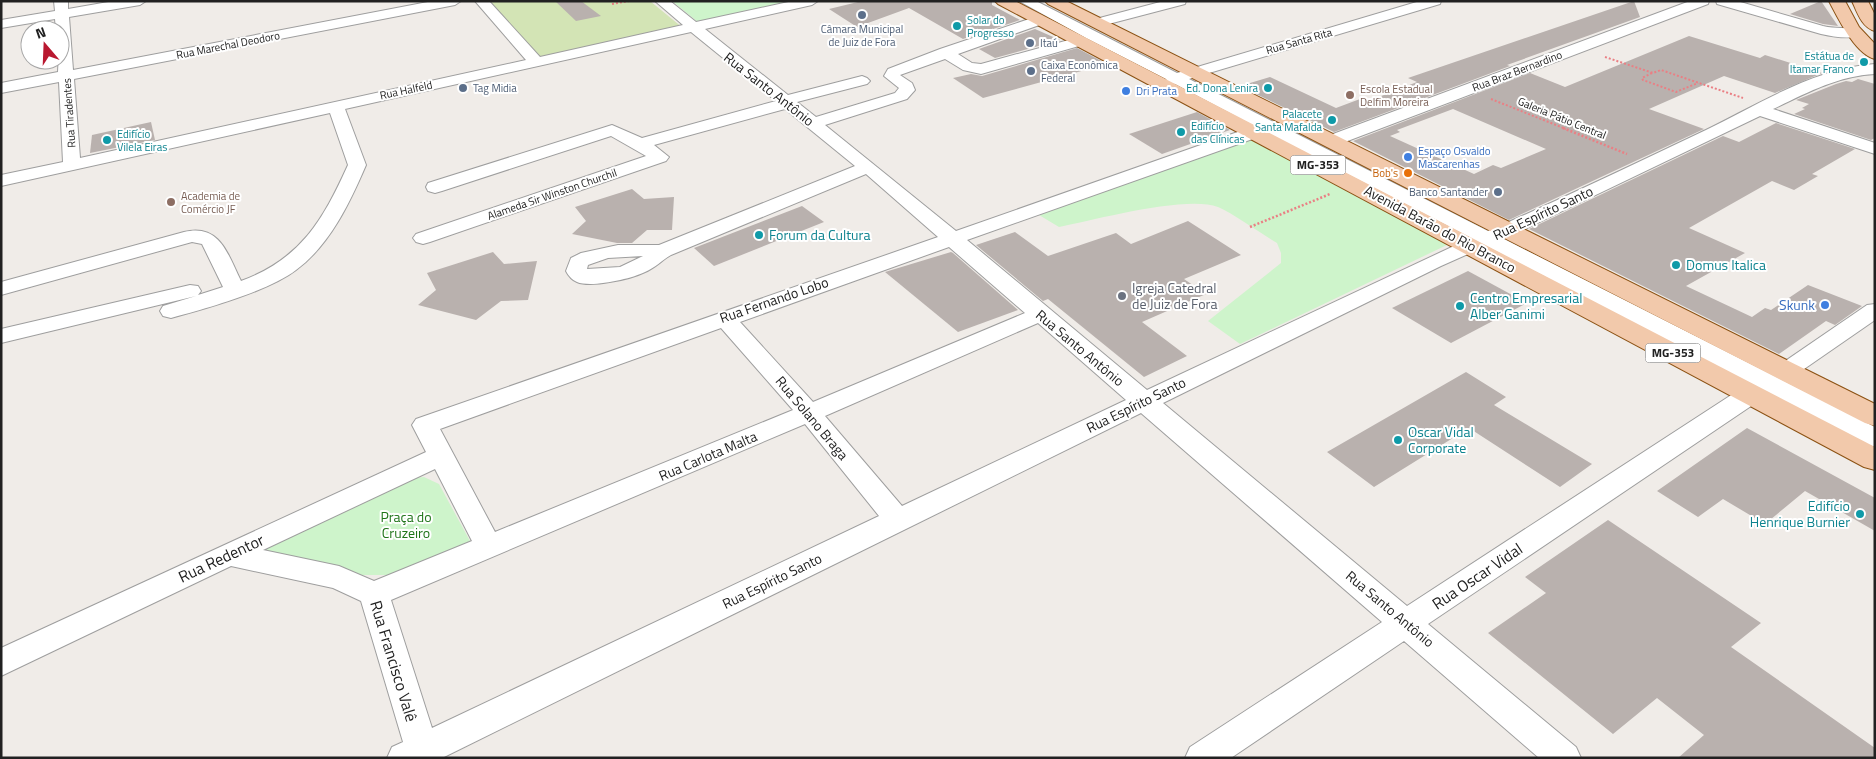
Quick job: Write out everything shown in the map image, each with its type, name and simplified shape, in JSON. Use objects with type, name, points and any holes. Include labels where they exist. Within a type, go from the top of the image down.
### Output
[{"type":"main road","name":"Avenida Barão do Rio Branco","points":[[1003,1],[1081,41],[1178,78],[1331,141],[1488,238],[1751,394],[1875,460]]},
{"type":"main road","name":"Avenida Barão do Rio Branco","points":[[1053,1],[1097,23],[1255,132],[1354,184],[1488,238],[1786,372],[1875,416]]},
{"type":"main road","points":[[1837,1],[1855,33],[1875,54]]},
{"type":"main road","points":[[1860,1],[1866,15],[1874,25]]},
{"type":"street","points":[[1,24],[62,8],[140,1]]},
{"type":"street","name":"Rua Marechal Deodoro","points":[[1,88],[455,1]]},
{"type":"street","points":[[481,1],[536,62]]},
{"type":"street","name":"Rua Santo Antônio","points":[[661,1],[868,167],[1564,758]]},
{"type":"street","name":"Rua Halfeld","points":[[1,181],[812,1]]},
{"type":"street","name":"Avenida Barão do Rio Branco","points":[[1025,1],[1875,438]]},
{"type":"street","points":[[1097,23],[1180,1]]},
{"type":"street","name":"Rua Santa Rita","points":[[1178,78],[1435,1]]},
{"type":"street","name":"Rua Braz Bernardino","points":[[1331,141],[1703,1]]},
{"type":"street","points":[[1722,1],[1821,30],[1836,33],[1855,33]]},
{"type":"street","name":"Rua Tiradentes","points":[[62,8],[72,165]]},
{"type":"street","points":[[812,123],[901,96],[907,90],[906,86],[892,76],[893,72],[945,52],[1040,20]]},
{"type":"street","points":[[945,52],[968,67],[981,69],[1081,41]]},
{"type":"street","name":"Rua Espírito Santo","points":[[417,755],[1143,402],[1650,163],[1823,79],[1857,70],[1875,69]]},
{"type":"street","points":[[640,144],[862,81]]},
{"type":"street","points":[[1,336],[233,285],[277,273],[307,250],[344,196],[357,165],[336,106]]},
{"type":"street","points":[[1763,108],[1875,149]]},
{"type":"street","name":"Alameda Sir Winston Churchil","points":[[422,238],[660,157],[640,144],[612,130],[435,187]]},
{"type":"street","name":"Rua Fernando Lobo","points":[[489,547],[425,425],[1255,132]]},
{"type":"street","points":[[660,251],[752,216],[868,167]]},
{"type":"street","points":[[1,289],[191,236],[204,236],[210,241],[233,285]]},
{"type":"street","points":[[171,310],[233,285]]},
{"type":"street","points":[[1786,372],[1875,310]]},
{"type":"street","name":"Rua Carlota Malta","points":[[374,594],[809,413],[1040,314]]},
{"type":"street","name":"Rua Solano Braga","points":[[724,318],[809,413],[898,520]]},
{"type":"street","name":"Rua Oscar Vidal","points":[[1202,758],[1751,394]]},
{"type":"street","name":"Rua Redentor","points":[[1,663],[442,455]]},
{"type":"street","name":"Rua Francisco Valê","points":[[229,554],[339,578],[374,594],[417,755]]},
{"type":"path","points":[[612,4],[628,1]]},
{"type":"path","points":[[1579,48],[1653,73]]},
{"type":"path","points":[[1698,83],[1676,92],[1642,80],[1642,78],[1661,70],[1698,83],[1763,108]]},
{"type":"path","name":"Galeria Pátio Central","points":[[1468,90],[1650,163]]},
{"type":"path","points":[[1250,227],[1354,184]]},
{"type":"green space","points":[[487,1],[650,1],[683,28],[539,60]]},
{"type":"green space","points":[[672,1],[801,1],[699,23]]},
{"type":"green space","points":[[1252,138],[1449,244],[1240,344],[1208,321],[1281,263],[1281,253],[1277,243],[1224,210],[1203,204],[1163,206],[1059,227],[1039,215]]},
{"type":"green space","name":"Praça do Cruzeiro","points":[[424,477],[439,484],[470,541],[422,565],[388,575],[360,575],[250,550],[402,479]]},
{"type":"building","points":[[555,1],[581,1],[601,16],[576,21]]},
{"type":"building","points":[[862,1],[992,1],[992,5],[1020,20],[963,39],[909,8],[857,27],[829,9]]},
{"type":"building","points":[[1634,1],[1640,17],[1507,65],[1510,66],[1334,132],[1240,86],[1270,77],[1336,108],[1360,99],[1366,102],[1417,82],[1408,78]]},
{"type":"building","points":[[1821,1],[1838,26],[1823,24],[1790,14]]},
{"type":"building","name":"Itaú","points":[[1035,29],[1060,40],[995,58],[979,49]]},
{"type":"building","points":[[1689,36],[1760,58],[1765,55],[1822,73],[1775,93],[1724,76],[1649,109],[1704,129],[1509,220],[1353,141],[1530,73],[1565,87]],"holes":[[[1453,109],[1546,149],[1501,168],[1493,165],[1474,174],[1390,136],[1400,132],[1397,130]]]},
{"type":"building","name":"Caixa Econômica Federal","points":[[1077,48],[1107,64],[983,98],[953,78],[971,74],[982,76]]},
{"type":"building","points":[[1858,79],[1875,84],[1875,138],[1871,140],[1794,114],[1805,109],[1802,108],[1809,104],[1796,100],[1836,84],[1846,81],[1852,82]]},
{"type":"building","name":"Edifício das Clínicas","points":[[1197,112],[1230,130],[1162,154],[1129,134]]},
{"type":"building","points":[[151,122],[155,140],[90,153],[92,135]]},
{"type":"building","points":[[1776,123],[1855,149],[1812,174],[1818,176],[1794,190],[1772,181],[1689,228],[1745,253],[1686,286],[1752,317],[1765,308],[1771,310],[1808,285],[1862,306],[1835,325],[1826,321],[1779,354],[1529,229],[1723,136],[1739,142]]},
{"type":"building","points":[[632,189],[644,199],[674,197],[672,230],[647,230],[632,243],[617,243],[572,234],[586,221],[575,207]]},
{"type":"building","name":"Forum da Cultura","points":[[802,206],[824,222],[714,266],[694,248]]},
{"type":"building","name":"Igreja Catedral de Juiz de Fora","points":[[1188,221],[1241,255],[1184,279],[1206,294],[1142,322],[1187,356],[1144,377],[1048,299],[1043,301],[976,245],[1015,232],[1048,256],[1116,233],[1131,244]]},
{"type":"building","points":[[493,252],[504,264],[537,261],[528,300],[501,301],[476,320],[418,305],[436,290],[427,273]]},
{"type":"building","points":[[951,252],[1018,310],[958,332],[885,272]]},
{"type":"building","name":"Centro Empresarial Alber Ganimi","points":[[1468,271],[1527,303],[1451,343],[1392,308]]},
{"type":"building","name":"Oscar Vidal Corporate","points":[[1466,372],[1506,397],[1494,405],[1592,464],[1560,487],[1469,428],[1374,487],[1327,452]]},
{"type":"building","points":[[1747,428],[1875,498],[1875,531],[1805,491],[1765,524],[1723,499],[1698,517],[1657,491]]},
{"type":"building","points":[[1608,520],[1761,623],[1731,647],[1875,748],[1875,758],[1678,758],[1704,735],[1657,698],[1613,734],[1488,633],[1546,593],[1525,577]]},
{"type":"place","name":"Câmara Municipal de Juiz de Fora","points":[[862,15]]},
{"type":"place","name":"Solar do Progresso","points":[[957,26]]},
{"type":"place","name":"Itaú","points":[[1030,43]]},
{"type":"place","name":"Estátua de Itamar Franco","points":[[1864,62]]},
{"type":"place","name":"Caixa Econômica Federal","points":[[1031,71]]},
{"type":"place","name":"Tag Midia","points":[[463,88]]},
{"type":"place","name":"Ed. Dona Lenira","points":[[1268,88]]},
{"type":"place","name":"Dri Prata","points":[[1126,91]]},
{"type":"place","name":"Escola Estadual Delfim Moreira","points":[[1350,95]]},
{"type":"place","name":"Palacete Santa Mafalda","points":[[1332,120]]},
{"type":"place","name":"Edifício das Clínicas","points":[[1181,132]]},
{"type":"place","name":"Edifício Vilela Eiras","points":[[107,140]]},
{"type":"place","name":"Espaço Osvaldo Mascarenhas","points":[[1408,157]]},
{"type":"place","name":"Bob's","points":[[1408,173]]},
{"type":"place","name":"Banco Santander","points":[[1498,192]]},
{"type":"place","name":"Academia de Comércio JF","points":[[171,202]]},
{"type":"place","name":"Forum da Cultura","points":[[759,235]]},
{"type":"place","name":"Domus Italica","points":[[1676,265]]},
{"type":"place","name":"Igreja Catedral de Juiz de Fora","points":[[1122,296]]},
{"type":"place","name":"Skunk","points":[[1825,305]]},
{"type":"place","name":"Centro Empresarial Alber Ganimi","points":[[1460,306]]},
{"type":"place","name":"Oscar Vidal Corporate","points":[[1398,440]]},
{"type":"place","name":"Edifício Henrique Burnier","points":[[1860,514]]}]
